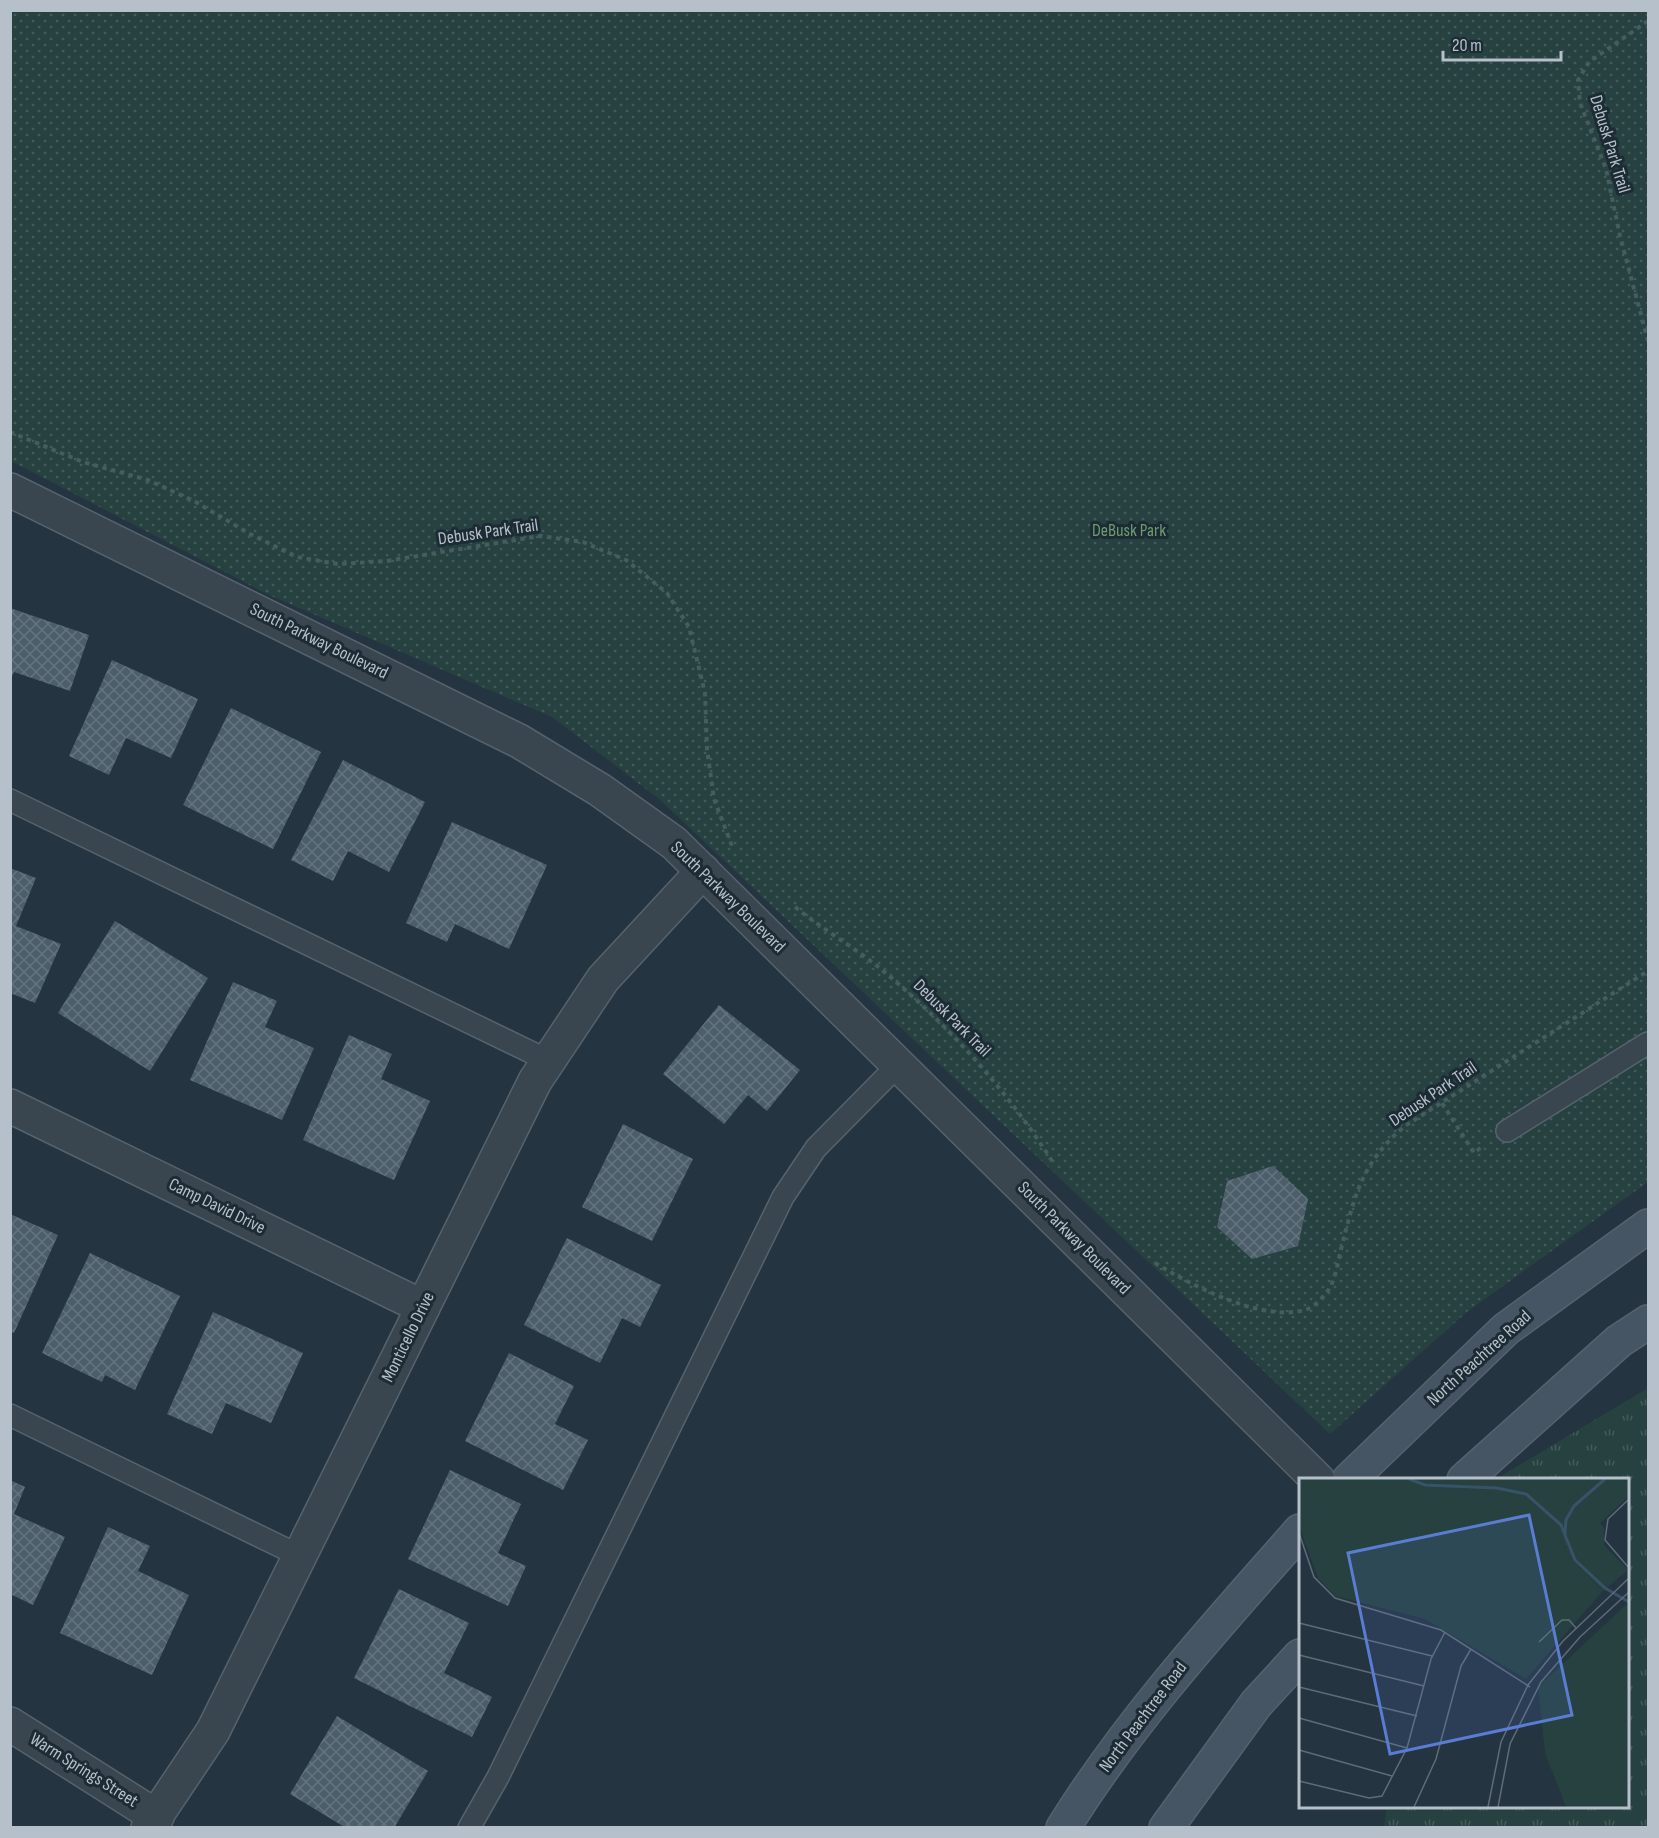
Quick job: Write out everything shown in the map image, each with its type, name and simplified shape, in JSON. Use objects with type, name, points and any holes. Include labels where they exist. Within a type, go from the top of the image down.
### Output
[{"type":"main road","name":"North Peachtree Road","points":[[1350,1478],[1506,1329],[1648,1226]]},
{"type":"main road","points":[[1465,1478],[1619,1341],[1648,1322]]},
{"type":"main road","name":"North Peachtree Road","points":[[1063,1827],[1083,1796],[1190,1655],[1299,1532]]},
{"type":"main road","points":[[1166,1827],[1256,1704],[1299,1657]]},
{"type":"street","name":"South Parkway Boulevard","points":[[10,490],[519,741],[600,790],[674,843],[1317,1478]]},
{"type":"street","name":"Monticello Drive","points":[[153,1822],[213,1731],[547,1060],[603,979],[703,871]]},
{"type":"street","name":"Camp David Drive","points":[[10,1106],[423,1307]]},
{"type":"street","name":"Warm Springs Street","points":[[10,1724],[153,1822]]},
{"type":"lane","points":[[10,800],[547,1060]]},
{"type":"lane","points":[[1507,1131],[1648,1043]]},
{"type":"lane","points":[[469,1827],[498,1777],[783,1197],[816,1148],[899,1064]]},
{"type":"lane","points":[[10,1415],[300,1556]]},
{"type":"path","name":"Debusk Park Trail","points":[[1648,21],[1589,62],[1578,80],[1580,103],[1606,169],[1620,236],[1648,341]]},
{"type":"path","name":"Debusk Park Trail","points":[[10,432],[83,462],[148,480],[194,501],[249,534],[297,557],[338,564],[387,561],[540,536],[583,542],[626,560],[667,593],[688,627],[705,693],[707,748],[714,799],[735,853]]},
{"type":"path","name":"Debusk Park Trail","points":[[790,903],[886,973],[937,1018],[1021,1112],[1056,1166]]},
{"type":"path","name":"Debusk Park Trail","points":[[1147,1256],[1202,1290],[1249,1306],[1280,1312],[1311,1308],[1328,1291],[1363,1174],[1383,1144],[1405,1126],[1648,971]]},
{"type":"path","points":[[1442,1102],[1474,1153]]},
{"type":"green space","name":"DeBusk Park","points":[[10,11],[1648,11],[1648,1182],[1468,1311],[1330,1434],[659,799],[552,717],[269,595],[11,461]]},
{"type":"green space","points":[[1648,1388],[1648,1827],[1384,1827],[1387,1808],[1629,1808],[1629,1478],[1498,1478]]},
{"type":"building","points":[[10,608],[89,635],[70,691],[14,672],[10,681]]},
{"type":"building","points":[[112,660],[198,699],[171,758],[126,738],[109,775],[69,756]]},
{"type":"building","points":[[231,708],[321,752],[273,849],[183,805]]},
{"type":"building","points":[[343,760],[425,802],[389,872],[348,851],[333,881],[291,860]]},
{"type":"building","points":[[452,822],[547,865],[509,949],[455,924],[447,942],[406,923]]},
{"type":"building","points":[[10,868],[36,878],[16,926],[61,944],[35,1003],[10,993]]},
{"type":"building","points":[[115,921],[208,978],[150,1071],[58,1013]]},
{"type":"building","points":[[233,982],[277,1001],[265,1027],[314,1048],[282,1120],[190,1080]]},
{"type":"building","points":[[719,1005],[800,1070],[767,1111],[748,1095],[724,1124],[663,1074]]},
{"type":"building","points":[[349,1035],[392,1054],[381,1079],[430,1101],[394,1180],[303,1140]]},
{"type":"building","points":[[623,1124],[693,1159],[652,1241],[582,1207]]},
{"type":"building","points":[[1273,1166],[1308,1199],[1298,1246],[1252,1259],[1217,1227],[1227,1181]]},
{"type":"building","points":[[10,1214],[58,1235],[14,1333],[10,1331]]},
{"type":"building","points":[[567,1238],[661,1285],[640,1327],[622,1318],[600,1363],[524,1325]]},
{"type":"building","points":[[90,1253],[180,1296],[135,1390],[105,1375],[102,1382],[42,1353]]},
{"type":"building","points":[[213,1312],[303,1353],[271,1423],[226,1403],[212,1434],[167,1414]]},
{"type":"building","points":[[509,1353],[574,1386],[555,1424],[588,1440],[563,1490],[465,1441]]},
{"type":"building","points":[[450,1470],[521,1504],[498,1553],[526,1566],[508,1606],[408,1559]]},
{"type":"building","points":[[10,1480],[25,1487],[14,1514],[65,1537],[33,1605],[10,1594]]},
{"type":"building","points":[[108,1527],[150,1546],[138,1571],[189,1595],[152,1675],[60,1633]]},
{"type":"building","points":[[399,1589],[469,1623],[444,1673],[492,1697],[472,1737],[354,1678]]},
{"type":"building","points":[[337,1716],[428,1771],[394,1828],[346,1828],[290,1794]]}]
